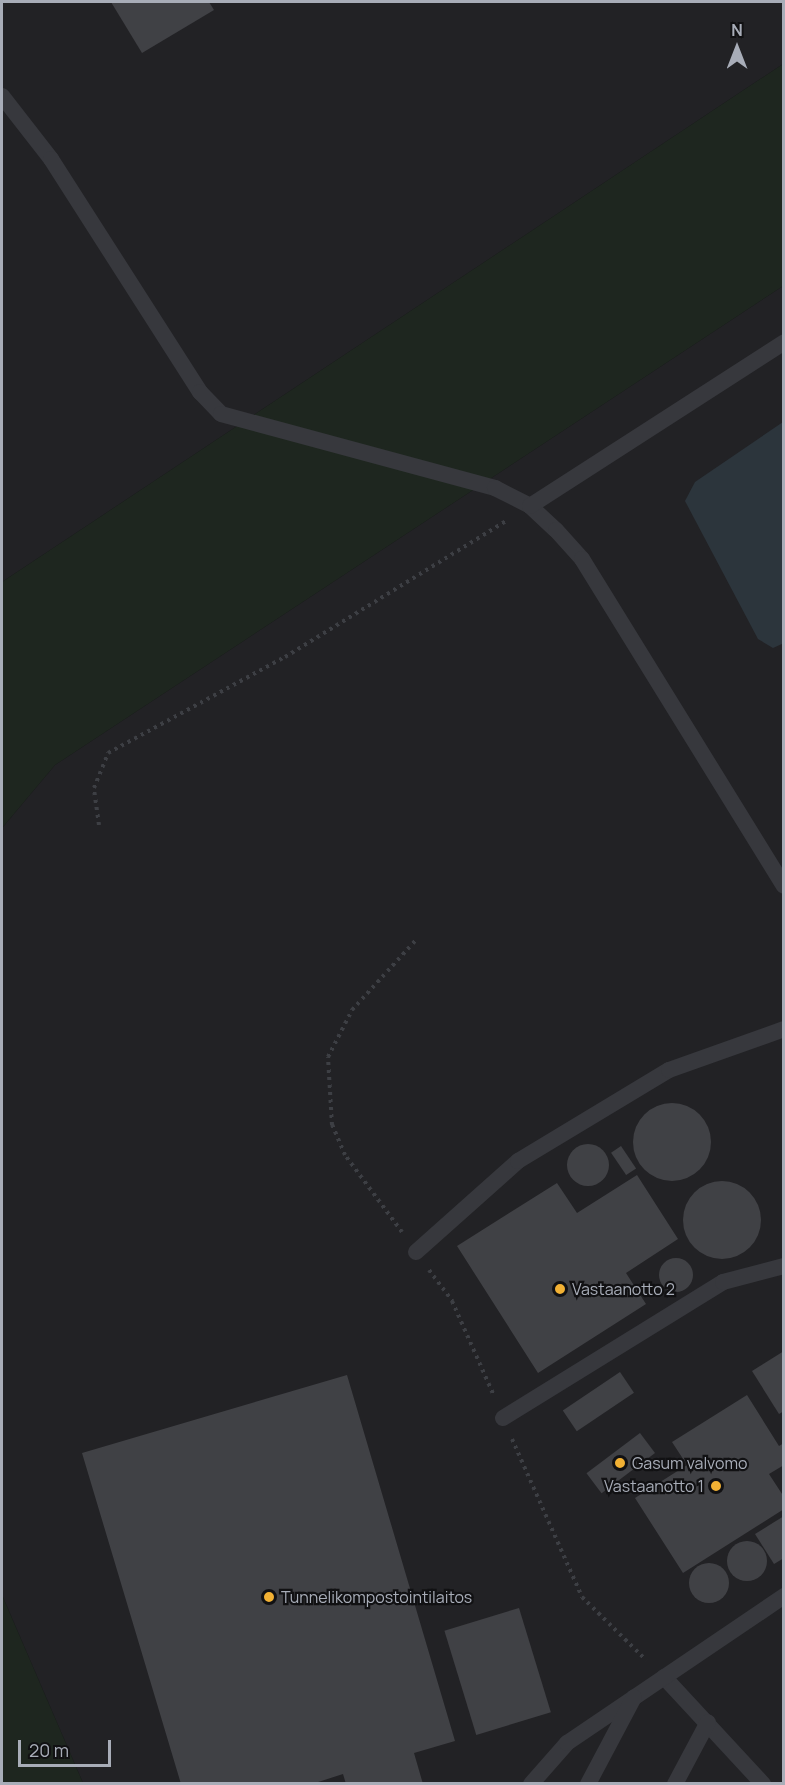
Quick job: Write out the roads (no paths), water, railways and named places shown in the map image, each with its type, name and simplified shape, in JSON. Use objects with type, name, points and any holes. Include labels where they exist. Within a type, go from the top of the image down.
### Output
[{"type":"lane","points":[[2,96],[51,159],[200,392],[221,414],[449,472],[530,506],[582,559],[783,886]]},
{"type":"lane","points":[[530,506],[783,342]]},
{"type":"lane","points":[[416,1252],[528,1155],[669,1070],[783,1029]]},
{"type":"lane","points":[[503,1419],[723,1282],[782,1266]]},
{"type":"lane","points":[[531,1784],[567,1743],[783,1596]]},
{"type":"lane","points":[[664,1677],[763,1784]]},
{"type":"lane","points":[[588,1784],[636,1694]]},
{"type":"lane","points":[[675,1784],[708,1722]]},
{"type":"place","name":"Vastaanotto 2","points":[[560,1289]]},
{"type":"place","name":"Gasum valvomo","points":[[620,1463]]},
{"type":"place","name":"Vastaanotto 1","points":[[716,1486]]},
{"type":"place","name":"Tunnelikompostointilaitos","points":[[269,1597]]}]
